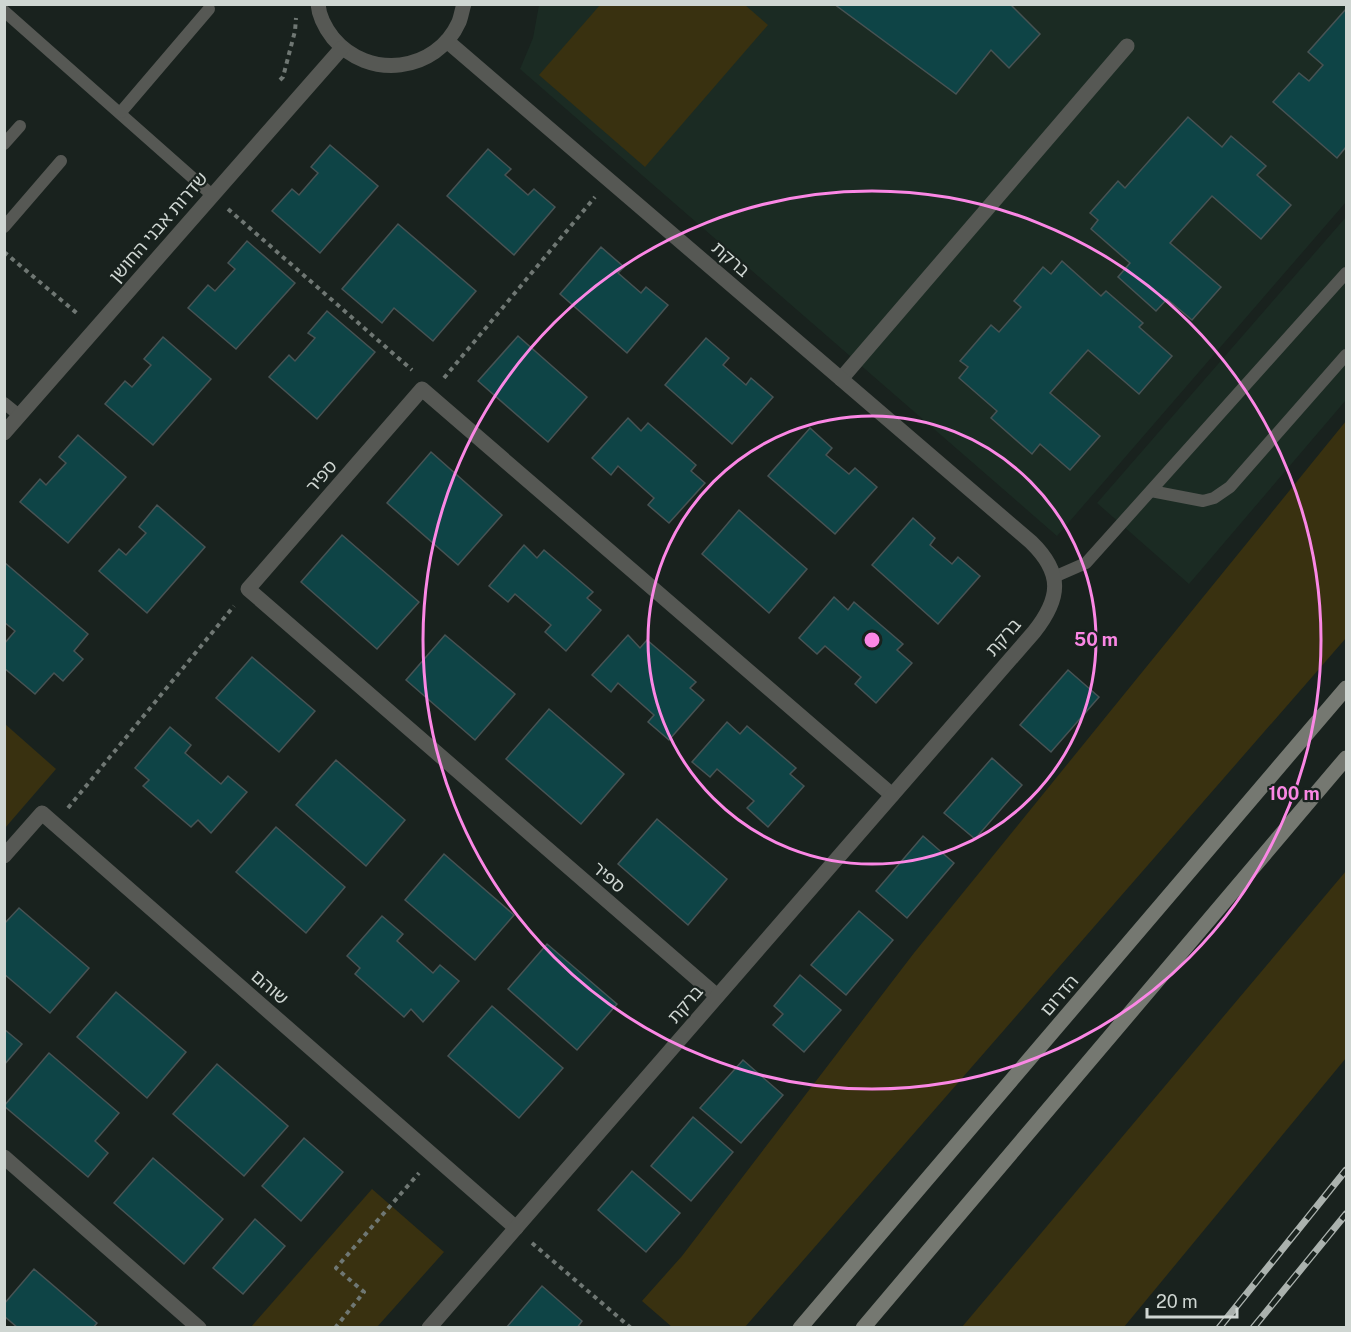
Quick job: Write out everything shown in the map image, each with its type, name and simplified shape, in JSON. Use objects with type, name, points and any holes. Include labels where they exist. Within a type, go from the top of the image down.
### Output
[{"type":"main road","name":"הדרום","points":[[800,1328],[1347,688]]},
{"type":"main road","points":[[862,1328],[1347,758]]},
{"type":"street","points":[[318,4],[327,30],[342,48],[362,60],[385,66],[408,65],[429,56],[447,41],[459,22],[464,4]]},
{"type":"street","name":"ברקת","points":[[429,1328],[1042,622],[1055,595],[1054,577],[1046,559],[1031,542],[447,41]]},
{"type":"street","points":[[841,379],[1127,46]]},
{"type":"street","name":"שדרות אבני החושן","points":[[4,434],[342,48]]},
{"type":"street","points":[[426,392],[892,795]]},
{"type":"street","name":"ספיר","points":[[426,392],[248,589],[717,996]]},
{"type":"street","points":[[4,856],[42,813],[54,824]]},
{"type":"street","name":"שוהם","points":[[54,824],[516,1228]]},
{"type":"street","points":[[4,1157],[199,1328]]},
{"type":"lane","points":[[121,112],[208,9]]},
{"type":"lane","points":[[4,11],[121,112],[212,195]]},
{"type":"lane","points":[[4,144],[20,126]]},
{"type":"lane","points":[[4,226],[61,161]]},
{"type":"lane","points":[[1054,577],[1086,563],[1347,273]]},
{"type":"lane","points":[[1150,491],[1203,501],[1214,498],[1230,487],[1347,355]]},
{"type":"lane","points":[[4,403],[20,416]]},
{"type":"path","points":[[276,85],[283,77],[295,31],[296,13]]},
{"type":"path","points":[[212,195],[412,370],[426,392],[609,180]]},
{"type":"path","points":[[4,252],[95,329]]},
{"type":"path","points":[[54,824],[248,589]]},
{"type":"path","points":[[334,1328],[364,1292],[336,1268],[433,1156]]},
{"type":"path","points":[[516,1228],[631,1328]]},
{"type":"shaded area","points":[[539,5],[1346,5],[1346,202],[1057,536],[520,69],[533,38]]},
{"type":"shaded area","points":[[600,5],[745,5],[768,25],[645,167],[539,75]]},
{"type":"shaded area","points":[[1346,217],[1346,400],[1189,584],[1097,503]]},
{"type":"shaded area","points":[[1346,421],[1346,638],[745,1327],[672,1327],[642,1301],[682,1256],[914,953]]},
{"type":"shaded area","points":[[5,724],[56,769],[5,828]]},
{"type":"shaded area","points":[[1346,871],[1346,1058],[1124,1327],[962,1327]]},
{"type":"shaded area","points":[[372,1189],[444,1252],[377,1327],[251,1327]]},
{"type":"building","points":[[834,4],[1010,4],[1040,34],[1009,68],[991,50],[956,94]]},
{"type":"building","points":[[1346,9],[1346,147],[1337,158],[1273,102],[1299,73],[1309,81],[1323,65],[1308,52]]},
{"type":"building","points":[[1188,117],[1222,147],[1231,136],[1266,166],[1257,175],[1291,205],[1261,239],[1212,196],[1170,243],[1221,287],[1192,320],[1167,299],[1156,311],[1118,277],[1130,263],[1091,229],[1098,220],[1090,213],[1118,181],[1125,188]]},
{"type":"building","points":[[330,145],[378,186],[320,253],[272,211],[292,189],[299,195],[318,173],[311,167]]},
{"type":"building","points":[[488,149],[511,169],[505,175],[528,195],[534,189],[555,207],[514,255],[447,196]]},
{"type":"building","points":[[398,224],[476,291],[433,341],[394,308],[382,323],[342,289]]},
{"type":"building","points":[[247,241],[295,283],[236,349],[188,308],[208,285],[215,291],[235,269],[228,263]]},
{"type":"building","points":[[601,247],[624,267],[618,273],[641,293],[646,287],[668,305],[627,353],[560,294]]},
{"type":"building","points":[[1062,261],[1101,296],[1106,291],[1143,323],[1139,327],[1172,356],[1139,394],[1088,350],[1050,393],[1100,436],[1070,470],[1040,444],[1032,454],[991,418],[997,411],[959,378],[968,367],[960,361],[991,325],[999,332],[1021,307],[1014,301],[1043,267],[1051,274]]},
{"type":"building","points":[[327,311],[375,352],[317,419],[269,377],[289,355],[295,361],[315,338],[308,333]]},
{"type":"building","points":[[518,336],[587,397],[548,442],[478,381]]},
{"type":"building","points":[[163,337],[211,379],[153,445],[105,404],[125,381],[132,387],[151,365],[144,359]]},
{"type":"building","points":[[706,338],[729,358],[723,365],[746,385],[751,378],[773,397],[732,444],[665,385]]},
{"type":"building","points":[[628,418],[641,431],[648,423],[696,465],[691,471],[705,483],[669,523],[648,505],[654,498],[618,466],[611,475],[592,458]]},
{"type":"building","points":[[810,428],[832,448],[826,455],[849,474],[855,468],[877,487],[835,534],[768,476]]},
{"type":"building","points":[[78,435],[126,477],[68,543],[20,502],[40,479],[46,485],[66,463],[59,457]]},
{"type":"building","points":[[431,452],[502,515],[458,565],[387,503]]},
{"type":"building","points":[[157,505],[205,547],[147,613],[99,571],[119,549],[126,555],[146,533],[139,527]]},
{"type":"building","points":[[739,510],[807,569],[769,613],[702,554]]},
{"type":"building","points":[[913,518],[935,538],[930,545],[952,564],[958,557],[980,576],[938,624],[872,565]]},
{"type":"building","points":[[342,535],[419,602],[377,649],[301,582]]},
{"type":"building","points":[[524,545],[537,558],[544,550],[593,592],[587,598],[601,610],[566,651],[545,632],[551,625],[515,594],[508,602],[489,586]]},
{"type":"building","points":[[4,562],[88,634],[74,651],[83,659],[63,681],[54,673],[35,694],[4,668],[4,644],[15,631],[4,622]]},
{"type":"building","points":[[834,597],[848,610],[854,602],[903,644],[897,650],[912,663],[876,703],[855,684],[861,677],[825,646],[817,654],[799,638]]},
{"type":"building","points":[[445,635],[515,694],[475,740],[406,680]]},
{"type":"building","points":[[628,635],[640,648],[647,640],[696,682],[690,688],[704,700],[669,740],[648,722],[654,715],[618,683],[611,692],[592,675]]},
{"type":"building","points":[[252,657],[315,711],[279,752],[216,698]]},
{"type":"building","points":[[1068,670],[1099,697],[1051,752],[1020,725]]},
{"type":"building","points":[[549,709],[624,774],[581,824],[506,759]]},
{"type":"building","points":[[727,722],[740,734],[747,726],[796,768],[790,774],[804,786],[768,827],[747,808],[754,801],[717,769],[710,777],[692,762]]},
{"type":"building","points":[[170,727],[191,745],[185,753],[221,784],[228,776],[247,792],[211,833],[198,820],[191,827],[143,786],[149,780],[135,768]]},
{"type":"building","points":[[992,758],[1022,785],[975,839],[944,813]]},
{"type":"building","points":[[336,760],[405,820],[366,866],[296,805]]},
{"type":"building","points":[[657,819],[727,879],[688,925],[618,864]]},
{"type":"building","points":[[276,827],[345,887],[306,933],[236,872]]},
{"type":"building","points":[[923,836],[954,863],[907,918],[876,891]]},
{"type":"building","points":[[444,854],[514,915],[475,960],[405,900]]},
{"type":"building","points":[[19,908],[89,968],[50,1013],[4,974],[4,924]]},
{"type":"building","points":[[859,911],[893,940],[846,995],[811,965]]},
{"type":"building","points":[[382,916],[403,934],[397,941],[433,973],[440,965],[459,981],[423,1022],[411,1009],[404,1017],[355,974],[360,968],[347,956]]},
{"type":"building","points":[[547,944],[617,1004],[577,1050],[508,989]]},
{"type":"building","points":[[800,975],[841,1010],[804,1052],[773,1025],[783,1014],[774,1006]]},
{"type":"building","points":[[116,992],[186,1052],[147,1098],[77,1037]]},
{"type":"building","points":[[492,1006],[563,1068],[519,1118],[448,1056]]},
{"type":"building","points":[[4,1029],[22,1044],[4,1065]]},
{"type":"building","points":[[49,1053],[119,1113],[95,1141],[108,1153],[88,1177],[4,1106]]},
{"type":"building","points":[[743,1060],[783,1095],[741,1143],[700,1108]]},
{"type":"building","points":[[217,1064],[288,1126],[244,1176],[173,1114]]},
{"type":"building","points":[[693,1117],[733,1152],[691,1201],[651,1166]]},
{"type":"building","points":[[304,1138],[343,1172],[301,1221],[262,1186]]},
{"type":"building","points":[[153,1158],[223,1219],[184,1264],[114,1203]]},
{"type":"building","points":[[632,1171],[680,1213],[646,1252],[598,1210]]},
{"type":"building","points":[[255,1219],[285,1246],[243,1294],[213,1268]]},
{"type":"building","points":[[34,1269],[97,1323],[93,1328],[18,1328],[4,1316],[4,1304]]},
{"type":"building","points":[[542,1286],[582,1321],[577,1328],[506,1328]]},
{"type":"railway","points":[[1219,1328],[1346,1170]]},
{"type":"railway","points":[[1253,1328],[1346,1214]]}]
